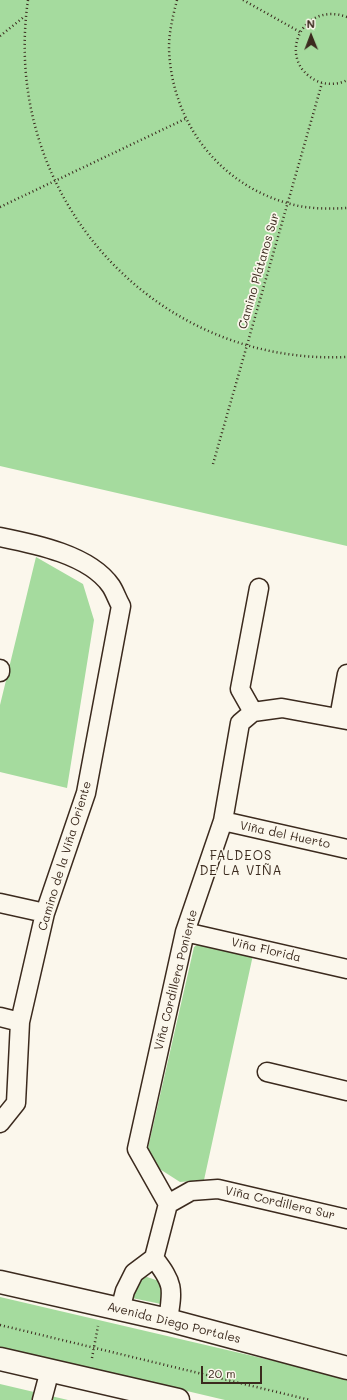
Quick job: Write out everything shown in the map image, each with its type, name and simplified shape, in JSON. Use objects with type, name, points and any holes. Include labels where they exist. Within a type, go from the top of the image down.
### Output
[{"type":"street","name":"Camino de la Viña Oriente","points":[[0,537],[39,545],[86,564],[110,586],[121,606],[86,793],[45,913],[20,1022],[16,1103],[0,1123]]},
{"type":"street","points":[[259,588],[240,689],[253,712],[282,708],[343,719],[347,674]]},
{"type":"street","name":"Viña Cordillera Poniente","points":[[168,1204],[137,1149],[185,932],[223,821],[240,723],[253,712]]},
{"type":"street","name":"Viña del Huerto","points":[[223,821],[347,848]]},
{"type":"street","points":[[0,903],[45,913]]},
{"type":"street","name":"Viña Florida","points":[[185,932],[347,969]]},
{"type":"street","points":[[0,1017],[20,1022]]},
{"type":"street","points":[[267,1072],[347,1091]]},
{"type":"street","name":"Viña Cordillera Sur","points":[[168,1204],[191,1191],[218,1189],[347,1219]]},
{"type":"street","points":[[111,1308],[125,1291],[134,1273],[154,1258],[168,1204]]},
{"type":"street","points":[[154,1258],[168,1275],[172,1294],[168,1320]]},
{"type":"street","name":"Avenida Diego Portales","points":[[0,1282],[168,1320],[347,1368]]},
{"type":"street","points":[[0,1359],[178,1400]]},
{"type":"street","points":[[42,1400],[50,1370]]},
{"type":"path","points":[[28,0],[25,16],[25,83],[30,115],[38,146],[53,182],[68,208],[88,238],[104,257],[139,290],[158,304],[200,328],[247,345],[295,355],[347,356]]},
{"type":"path","points":[[177,0],[172,21],[169,46],[171,71],[176,95],[185,119],[204,148],[227,172],[256,191],[288,204],[321,209],[347,208]]},
{"type":"path","points":[[243,0],[300,32]]},
{"type":"path","points":[[347,16],[338,13],[327,13],[316,16],[307,22],[300,32],[296,42],[296,52],[299,62],[304,72],[312,78],[322,83],[334,84],[347,80]]},
{"type":"path","points":[[0,36],[25,16]]},
{"type":"path","name":"Camino Plátanos Sur","points":[[213,464],[322,83]]},
{"type":"path","points":[[0,207],[185,119]]},
{"type":"path","points":[[88,1379],[94,1348],[111,1308]]},
{"type":"path","points":[[0,1325],[310,1400]]},
{"type":"green space","points":[[0,0],[347,0],[347,546],[0,466]]},
{"type":"green space","points":[[36,557],[83,584],[94,620],[67,788],[0,772],[0,705]]},
{"type":"green space","points":[[201,942],[253,955],[204,1180],[180,1182],[155,1166],[148,1148],[194,947]]},
{"type":"green space","points":[[144,1276],[162,1282],[164,1289],[161,1304],[132,1298],[137,1282]]},
{"type":"green space","points":[[0,1297],[347,1378],[347,1400],[225,1400],[0,1347]]},
{"type":"green space","points":[[0,1384],[68,1400],[0,1400]]},
{"type":"district","name":"FALDEOS DE LA VIÑA","points":[[241,864]]}]
